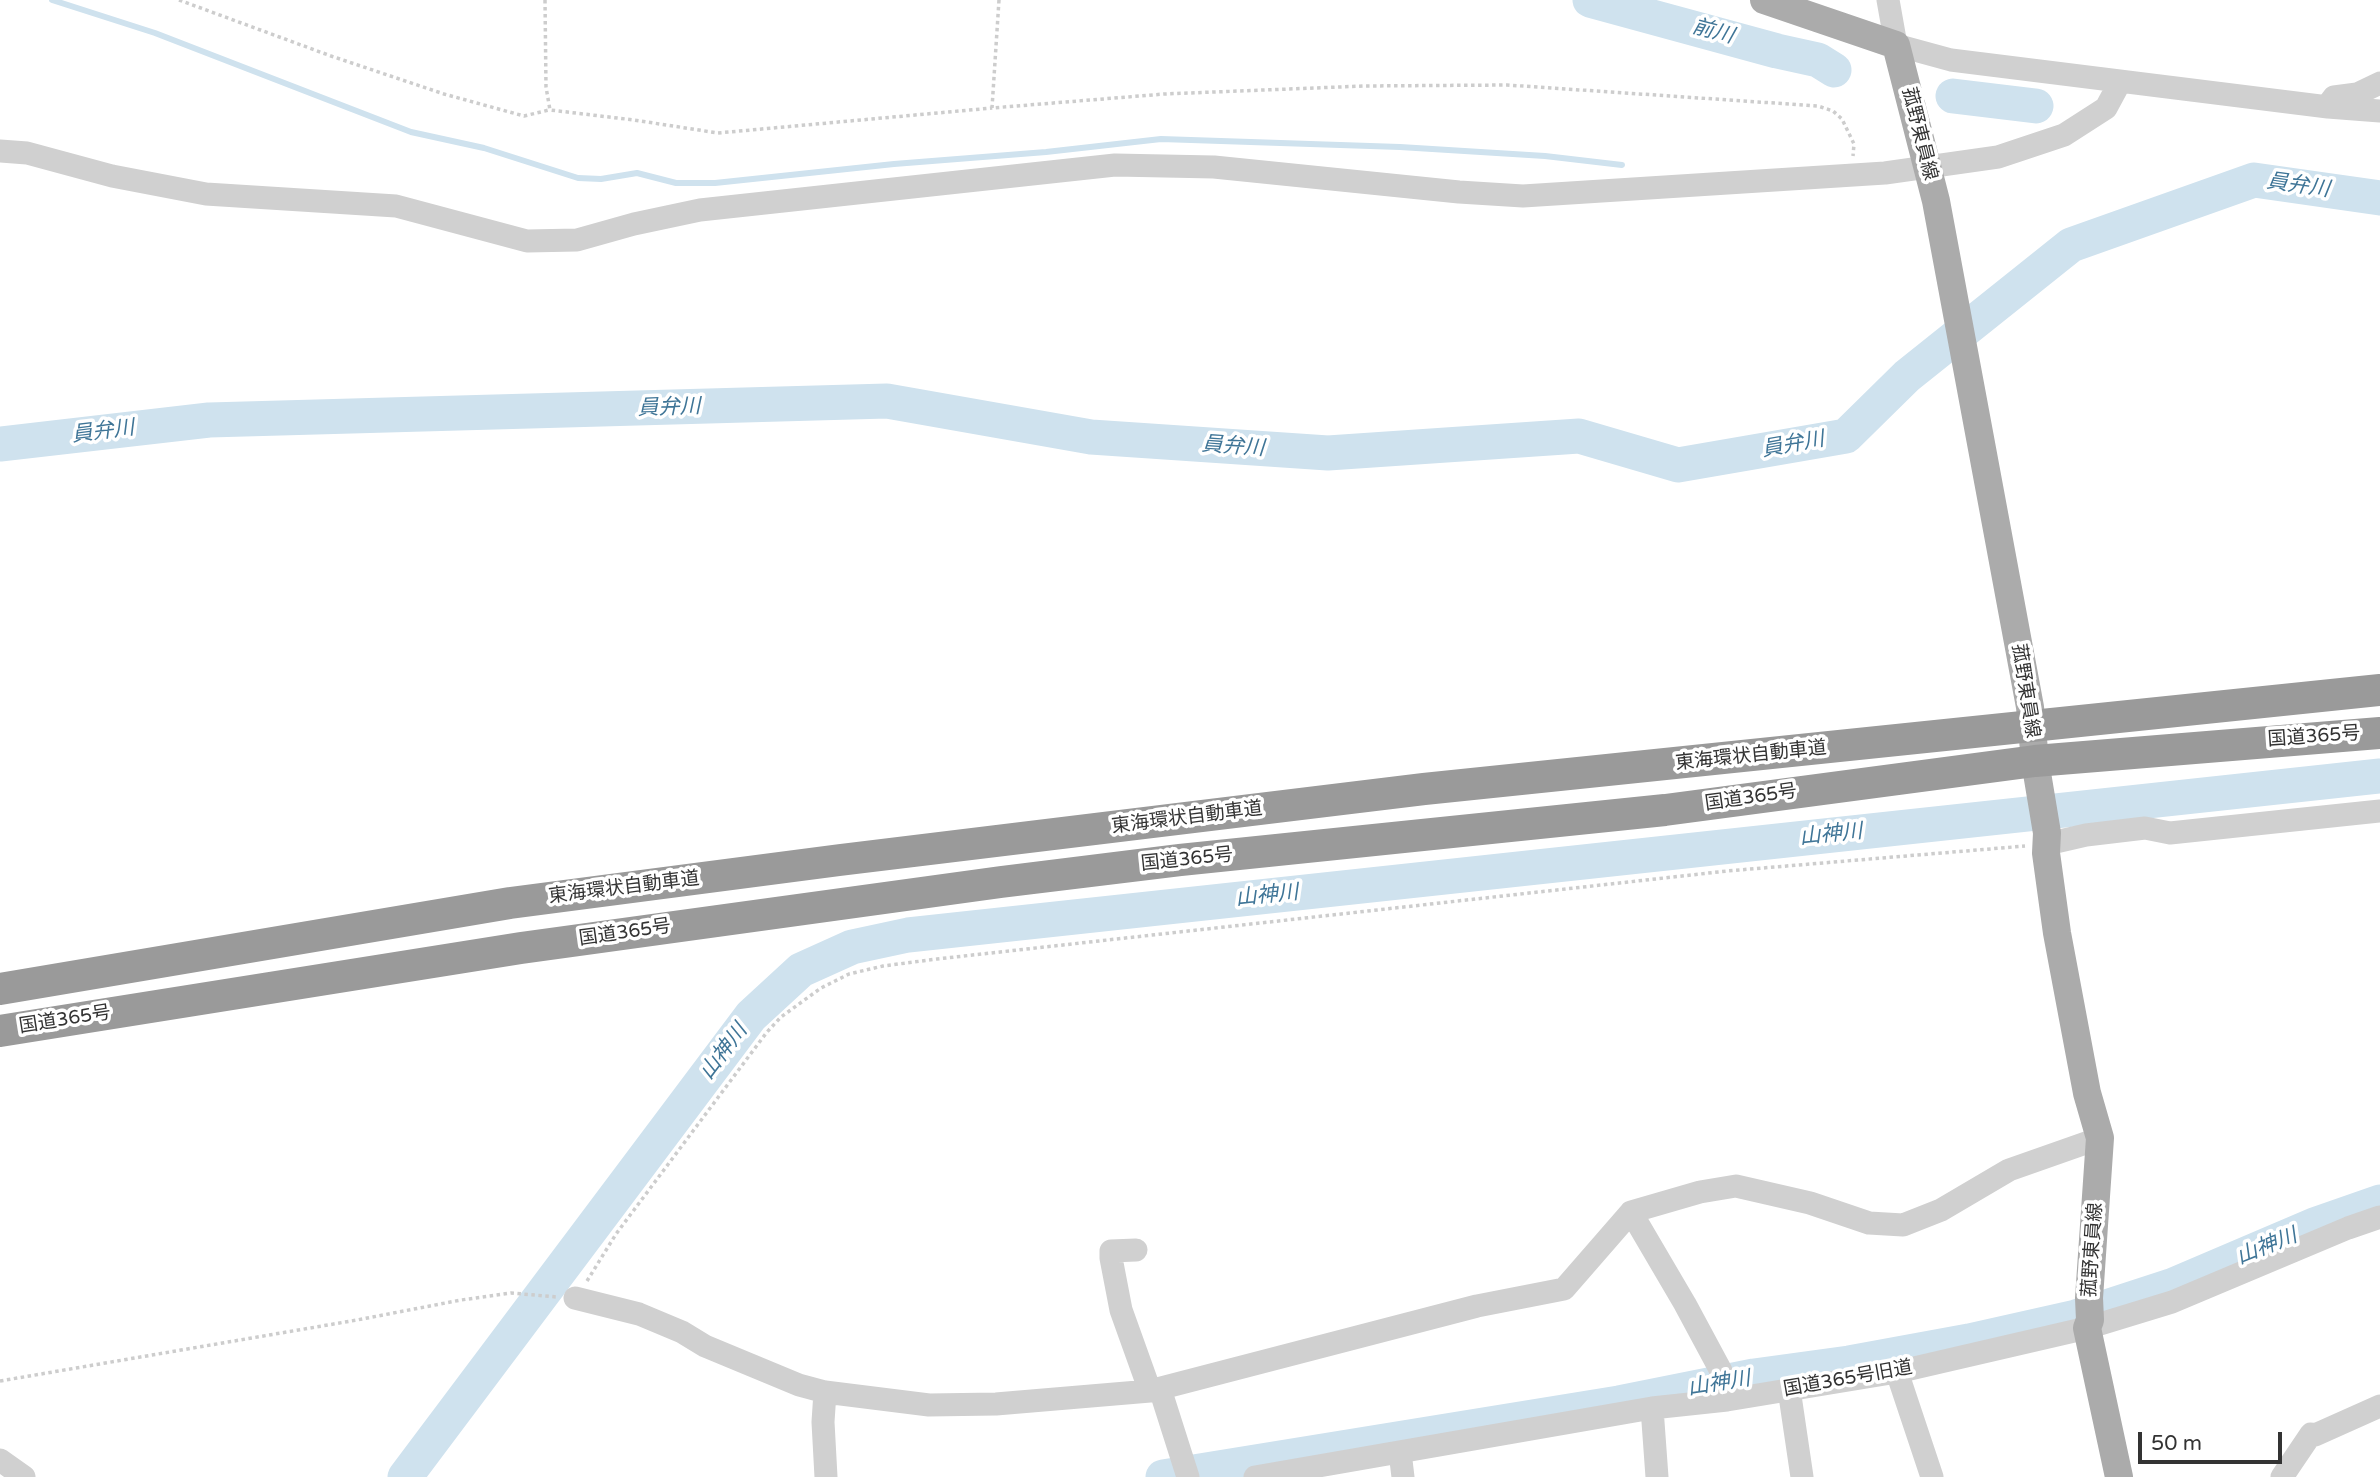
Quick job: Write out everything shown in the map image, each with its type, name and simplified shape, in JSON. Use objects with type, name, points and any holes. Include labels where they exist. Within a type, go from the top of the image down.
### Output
[{"type":"highway","points":[[0,970],[521,886],[801,846],[1177,799],[2380,671]]},
{"type":"highway","name":"東海環状自動車道","points":[[0,989],[510,902],[840,860],[1424,789],[2380,690]]},
{"type":"highway","name":"国道365号","points":[[0,1031],[521,948],[857,900],[1180,860],[2036,771],[2234,743],[2380,733]]},
{"type":"main road","points":[[1764,0],[1896,45]]},
{"type":"main road","name":"菰野東員線","points":[[1896,45],[1936,201],[2030,707],[2057,933],[2087,1093],[2101,1138],[2089,1315],[2119,1477]]},
{"type":"street","points":[[1888,0],[1896,45],[1951,60],[2328,107],[2380,111]]},
{"type":"street","points":[[0,151],[27,153],[112,176],[206,194],[396,206],[527,241],[577,240],[700,210],[1115,165],[1214,167],[1523,196],[1885,173],[1997,157],[2064,135],[2106,108],[2120,82]]},
{"type":"street","points":[[2328,107],[2334,97],[2357,94],[2380,83]]},
{"type":"street","points":[[2047,839],[2145,828],[2170,833],[2380,811]]},
{"type":"street","points":[[567,1298],[639,1314],[681,1332],[705,1346],[799,1385],[825,1392],[942,1405],[996,1404],[1155,1390],[1477,1306],[1564,1289],[1631,1212],[1700,1192],[1736,1186],[1810,1203],[1868,1223],[1903,1225],[1941,1210],[2009,1170],[2101,1138]]},
{"type":"street","points":[[1631,1212],[1685,1304],[1724,1386]]},
{"type":"street","name":"国道365号旧道","points":[[1255,1477],[1652,1408],[1724,1386],[1789,1389],[1897,1372],[2089,1315],[2172,1302],[2380,1217]]},
{"type":"street","points":[[1136,1250],[1111,1251],[1121,1310],[1186,1470]]},
{"type":"street","points":[[1897,1372],[1932,1477]]},
{"type":"street","points":[[1789,1389],[1802,1477]]},
{"type":"street","points":[[825,1392],[823,1422],[826,1477]]},
{"type":"street","points":[[2282,1477],[2311,1434],[2315,1435],[2380,1406]]},
{"type":"street","points":[[1652,1408],[1657,1477]]},
{"type":"street","points":[[1400,1452],[1403,1477]]},
{"type":"street","points":[[0,1460],[24,1477]]},
{"type":"path","points":[[179,0],[444,94],[524,116],[550,110],[719,133],[1191,93],[1364,86],[1494,85],[1818,106],[1833,111],[1842,119],[1854,144],[1851,175]]},
{"type":"path","points":[[545,0],[546,87],[550,110]]},
{"type":"path","points":[[992,108],[999,0]]},
{"type":"path","points":[[0,1381],[343,1323],[461,1300],[511,1293],[567,1298],[767,1032],[781,1017],[821,988],[849,974],[883,966],[937,959],[1727,871],[2047,839]]},
{"type":"waterway","points":[[52,0],[155,33],[411,132],[484,148],[578,178],[601,179],[637,173],[676,183],[715,183],[1161,139],[1400,147],[1545,156],[1622,165]]},
{"type":"waterway","name":"前川","points":[[1590,0],[1818,60],[1834,70]]},
{"type":"waterway","name":"前川","points":[[1953,96],[2036,106]]},
{"type":"waterway","name":"員弁川","points":[[0,444],[209,420],[887,401],[1091,437],[1328,453],[1579,436],[1678,465],[1846,436],[1907,376],[2071,245],[2254,180],[2380,198]]},
{"type":"waterway","name":"山神川","points":[[405,1477],[751,1016],[801,970],[852,947],[908,935],[2380,776]]},
{"type":"waterway","name":"山神川","points":[[1163,1477],[1619,1403],[1754,1376],[1849,1363],[1969,1341],[2076,1317],[2171,1286],[2314,1225],[2380,1202]]}]
